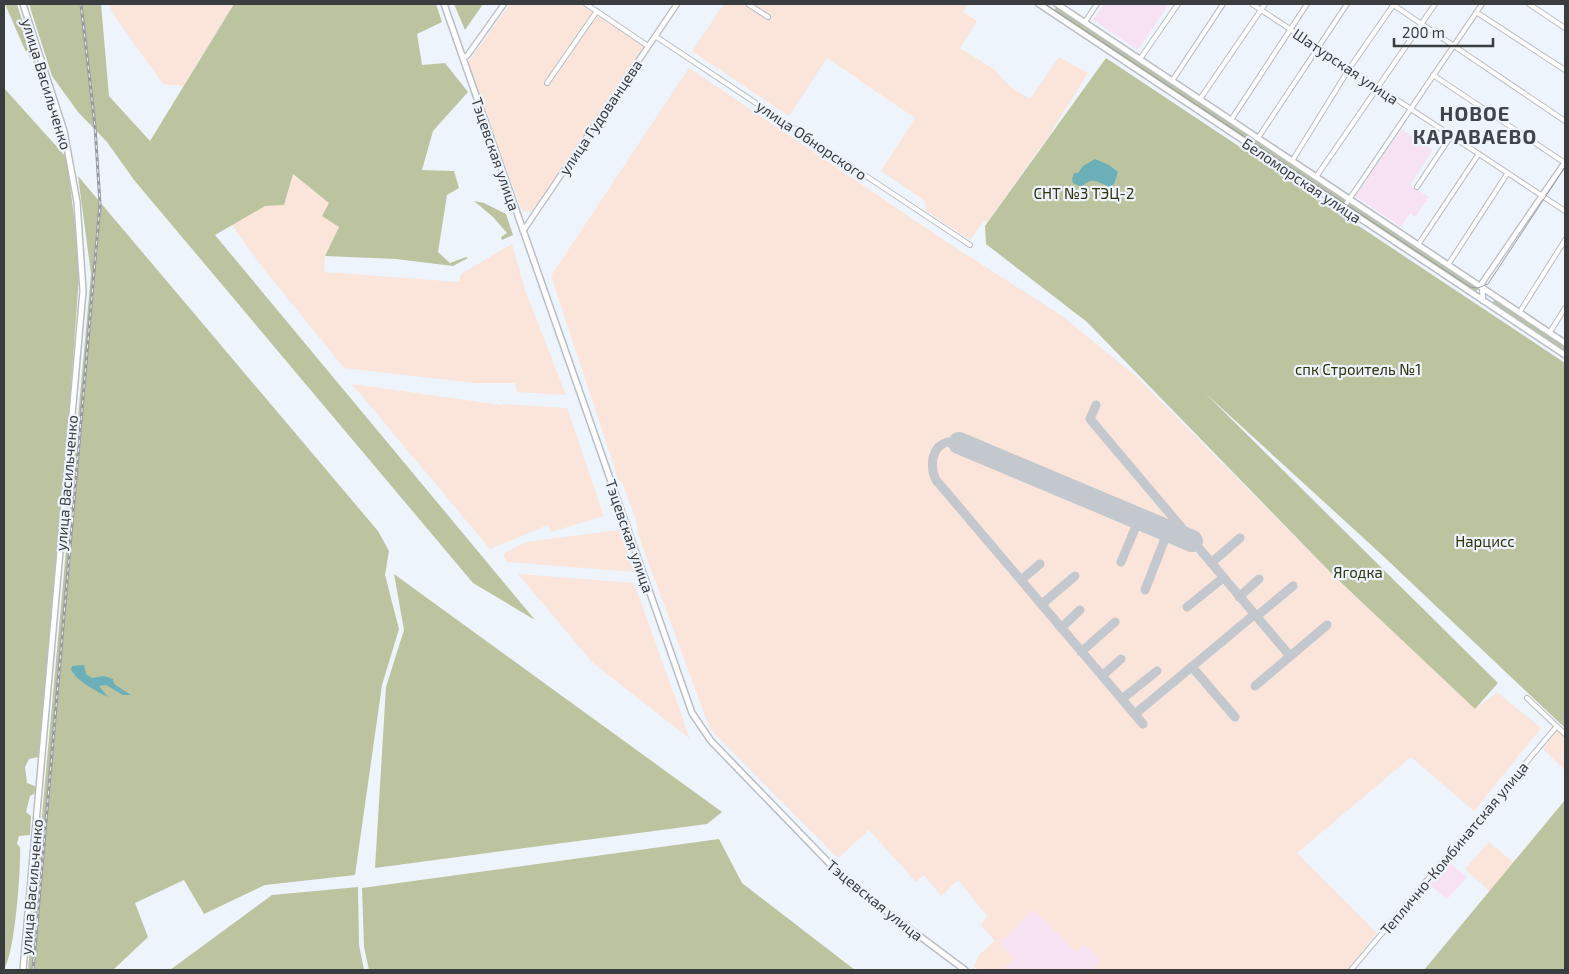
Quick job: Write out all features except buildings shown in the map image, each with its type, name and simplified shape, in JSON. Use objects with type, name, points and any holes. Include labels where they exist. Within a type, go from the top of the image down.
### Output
[{"type":"main road","name":"улица Васильченко","points":[[23,4],[64,131],[77,202],[83,291],[23,970]]},
{"type":"main road","name":"Тэцевская улица","points":[[444,4],[687,699],[700,726],[718,748],[836,870],[870,899],[964,970]]},
{"type":"main road","name":"Беломорская улица","points":[[1039,4],[1565,355]]},
{"type":"main road","name":"Беломорская улица","points":[[1057,4],[1565,343]]},
{"type":"street","points":[[463,57],[467,56],[504,4]]},
{"type":"street","points":[[586,4],[648,46]]},
{"type":"street","name":"улица Гудованцева","points":[[523,231],[677,4]]},
{"type":"street","points":[[748,4],[768,17]]},
{"type":"street","points":[[1051,12],[1057,4]]},
{"type":"street","points":[[1085,22],[1097,4]]},
{"type":"street","points":[[1140,59],[1178,4]]},
{"type":"street","points":[[1172,80],[1222,4]]},
{"type":"street","name":"Шатурская улица","points":[[1252,4],[1565,211]]},
{"type":"street","points":[[1200,99],[1265,4]]},
{"type":"street","points":[[1231,120],[1306,4]]},
{"type":"street","points":[[1258,138],[1347,4]]},
{"type":"street","points":[[1292,161],[1349,69],[1393,4],[1565,120]]},
{"type":"street","points":[[1316,177],[1435,4]]},
{"type":"street","points":[[1344,207],[1409,108],[1482,4]]},
{"type":"street","points":[[1530,4],[1565,28]]},
{"type":"street","points":[[547,84],[597,11]]},
{"type":"street","points":[[1476,12],[1565,70]]},
{"type":"street","name":"улица Обнорского","points":[[655,36],[970,245]]},
{"type":"street","points":[[1433,75],[1565,163],[1481,287],[1483,300]]},
{"type":"street","points":[[1417,187],[1451,136]]},
{"type":"street","points":[[1418,245],[1478,155]]},
{"type":"street","points":[[1448,265],[1507,174]]},
{"type":"street","points":[[1519,313],[1565,240]]},
{"type":"street","points":[[1550,332],[1565,308]]},
{"type":"street","points":[[1527,698],[1565,734]]},
{"type":"street","name":"Теплично-Комбинатская улица","points":[[1351,970],[1557,726]]},
{"type":"shaded area","points":[[109,4],[234,4],[183,86],[163,84],[113,14]]},
{"type":"shaded area","points":[[510,4],[580,4],[645,47],[532,211],[526,212],[521,209],[468,62]]},
{"type":"shaded area","points":[[724,4],[968,4],[963,12],[977,21],[960,48],[995,70],[1011,87],[1030,99],[1059,57],[1088,73],[1048,137],[987,223],[985,220],[970,240],[926,211],[925,201],[881,171],[915,118],[827,58],[789,116],[692,51]]},
{"type":"shaded area","points":[[1104,4],[1169,4],[1138,50],[1093,20]]},
{"type":"shaded area","points":[[689,68],[950,244],[1062,316],[1137,377],[1331,573],[1475,709],[1497,692],[1541,728],[1474,811],[1411,757],[1297,853],[1377,933],[1347,970],[979,970],[974,966],[980,954],[995,941],[981,925],[987,916],[958,880],[941,896],[924,875],[916,882],[869,830],[838,858],[710,729],[638,534],[637,523],[622,482],[619,481],[551,276]]},
{"type":"shaded area","points":[[1401,129],[1433,150],[1410,185],[1429,197],[1415,217],[1410,213],[1401,227],[1355,196]]},
{"type":"shaded area","points":[[292,174],[330,203],[339,227],[325,256],[324,272],[459,282],[461,274],[512,244],[525,290],[566,395],[517,392],[515,383],[475,383],[344,368],[263,268],[231,224],[265,206],[284,205]]},
{"type":"shaded area","points":[[352,384],[501,405],[504,411],[502,404],[567,408],[604,516],[551,532],[548,525],[490,549]]},
{"type":"shaded area","points":[[619,530],[634,572],[507,562],[503,554],[526,542]]},
{"type":"shaded area","points":[[518,574],[634,583],[690,739],[592,662]]},
{"type":"shaded area","points":[[1558,728],[1565,734],[1565,770],[1543,749]]},
{"type":"shaded area","points":[[1489,842],[1514,863],[1490,892],[1465,869]]},
{"type":"shaded area","points":[[1449,862],[1467,877],[1447,899],[1430,885]]},
{"type":"shaded area","points":[[1033,910],[1076,952],[1085,945],[1099,960],[1095,967],[1098,970],[1002,970],[1015,960],[1000,943]]},
{"type":"green space","points":[[5,4],[17,4],[38,69],[25,50]]},
{"type":"green space","points":[[29,4],[101,4],[109,96],[150,141],[234,4],[436,4],[442,22],[417,34],[422,65],[445,63],[468,92],[433,131],[422,170],[454,171],[459,188],[447,195],[438,252],[450,263],[468,258],[453,266],[396,259],[325,256],[339,227],[322,216],[329,203],[293,174],[284,205],[265,206],[215,235],[535,620],[473,583],[134,180],[107,142],[78,112],[52,76]]},
{"type":"green space","points":[[454,4],[483,4],[465,30]]},
{"type":"green space","points":[[1057,5],[1347,199],[1343,205],[1054,11]]},
{"type":"green space","points":[[1106,58],[1565,363],[1565,728],[1382,555],[1204,392],[1498,683],[1475,709],[1331,573],[1087,322],[986,244],[985,226]]},
{"type":"green space","points":[[4,88],[67,158],[78,252],[79,277],[66,455],[39,757],[29,759],[25,767],[27,783],[37,787],[34,794],[30,796],[26,812],[31,816],[30,835],[19,836],[17,844],[20,847],[20,858],[16,911],[11,947],[4,969]]},
{"type":"green space","points":[[78,176],[378,531],[389,551],[385,575],[399,629],[382,685],[355,875],[265,885],[204,914],[184,880],[135,903],[148,937],[113,970],[28,970],[91,274]]},
{"type":"green space","points":[[474,201],[484,203],[506,214],[513,235],[502,240],[501,237],[507,233],[493,217]]},
{"type":"green space","points":[[1349,201],[1478,288],[1475,294],[1346,206]]},
{"type":"green space","points":[[1495,299],[1565,347],[1565,352],[1492,304]]},
{"type":"green space","points":[[394,574],[722,812],[707,824],[375,868],[386,687],[404,630]]},
{"type":"green space","points":[[1565,800],[1565,970],[1424,970]]},
{"type":"green space","points":[[719,839],[742,883],[855,970],[369,970],[364,947],[362,888]]},
{"type":"green space","points":[[358,887],[359,945],[364,970],[170,970],[272,895]]},
{"type":"water","points":[[1095,159],[1109,165],[1118,172],[1114,184],[1109,187],[1092,181],[1082,187],[1073,183],[1074,173],[1078,173],[1083,166]]},
{"type":"water","points":[[84,665],[86,674],[92,678],[104,676],[113,679],[114,684],[131,695],[123,695],[106,685],[99,686],[108,697],[92,689],[76,677],[71,669],[72,666]]},
{"type":"taxiway","points":[[1096,405],[1090,419],[1290,656]]},
{"type":"taxiway","points":[[959,443],[944,443],[935,452],[932,466],[936,480],[1143,724]]},
{"type":"taxiway","points":[[1121,562],[1139,519]]},
{"type":"taxiway","points":[[1145,590],[1168,531]]},
{"type":"taxiway","points":[[1211,563],[1240,538]]},
{"type":"taxiway","points":[[1021,580],[1040,564]]},
{"type":"taxiway","points":[[1042,604],[1075,576]]},
{"type":"taxiway","points":[[1187,607],[1223,578]]},
{"type":"taxiway","points":[[1239,597],[1259,579]]},
{"type":"taxiway","points":[[1257,616],[1293,586]]},
{"type":"taxiway","points":[[1061,628],[1080,610]]},
{"type":"taxiway","points":[[1135,714],[1255,614]]},
{"type":"taxiway","points":[[1081,652],[1115,622]]},
{"type":"taxiway","points":[[1255,686],[1327,625]]},
{"type":"taxiway","points":[[1102,676],[1121,659]]},
{"type":"taxiway","points":[[1192,667],[1235,717]]},
{"type":"taxiway","points":[[1122,699],[1157,671]]},
{"type":"runway","points":[[959,443],[1192,541]]},
{"type":"tram line","points":[[1045,4],[1470,287],[1478,288],[1488,284],[1565,167]]},
{"type":"railway","points":[[33,970],[100,204],[95,126],[81,4]]},
{"type":"district","name":"НОВОЕ КАРАВАЕВО","points":[[1475,124]]},
{"type":"park label","name":"СНТ №3 ТЭЦ-2","points":[[1084,193]]},
{"type":"park label","name":"спк Строитель №1","points":[[1358,369]]},
{"type":"park label","name":"Нарцисс","points":[[1485,541]]},
{"type":"park label","name":"Ягодка","points":[[1358,572]]}]
